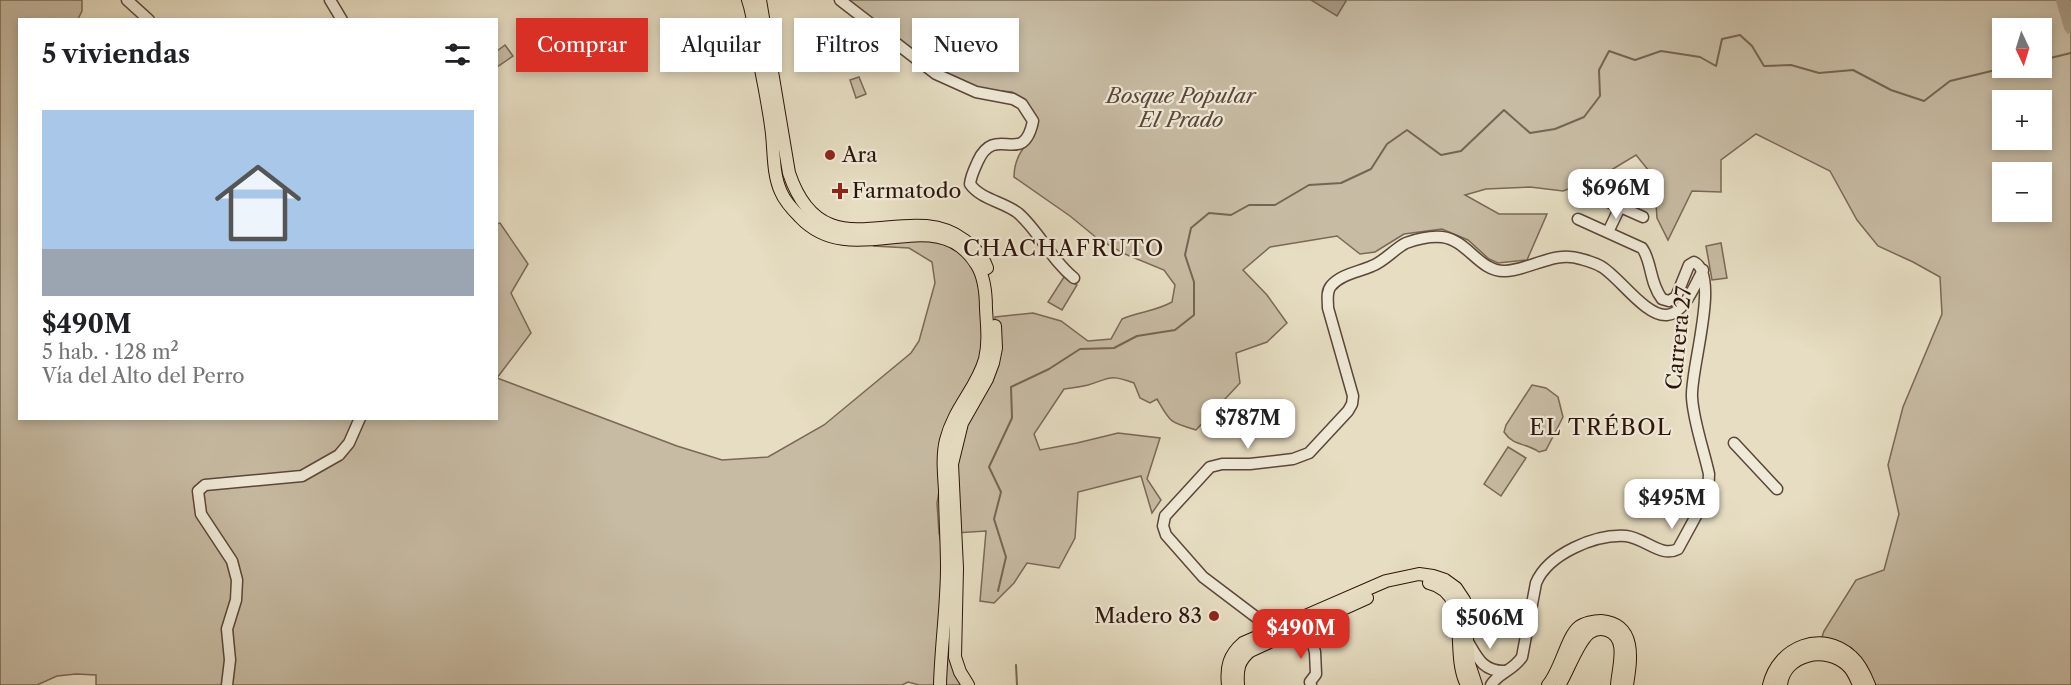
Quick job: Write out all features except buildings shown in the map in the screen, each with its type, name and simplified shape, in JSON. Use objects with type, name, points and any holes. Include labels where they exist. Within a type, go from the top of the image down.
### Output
[{"type":"main road","points":[[748,0],[771,131],[776,175],[781,192],[790,207],[808,225],[824,236],[833,238],[868,240],[922,235],[939,236],[966,251],[978,266],[982,280],[986,296],[985,360],[952,419],[945,443],[947,568],[940,685]]},
{"type":"main road","points":[[760,0],[789,173],[800,199],[811,212],[842,228],[857,230],[925,225],[943,229],[957,235],[972,246],[985,261],[990,276],[994,296],[996,348],[987,379],[962,423],[952,464],[957,568],[955,657],[968,685]]},
{"type":"main road","points":[[1228,685],[1227,666],[1230,658],[1243,644],[1386,581],[1419,574],[1445,580],[1456,588],[1464,600],[1467,612],[1469,664],[1476,685]]},
{"type":"main road","points":[[1238,685],[1237,671],[1243,657],[1250,651],[1390,587],[1404,583],[1431,583],[1440,586],[1450,594],[1455,602],[1463,677],[1467,685]]},
{"type":"main road","points":[[1548,685],[1560,666],[1572,635],[1579,627],[1597,621],[1610,622],[1627,637],[1631,660],[1627,685]]},
{"type":"main road","points":[[1558,685],[1582,640],[1591,631],[1600,629],[1610,631],[1618,638],[1621,647],[1617,685]]},
{"type":"main road","points":[[1769,685],[1775,666],[1784,658],[1805,646],[1820,643],[1843,650],[1854,659],[1869,685]]},
{"type":"main road","points":[[1781,685],[1781,678],[1788,666],[1815,653],[1828,654],[1842,662],[1854,674],[1859,685]]},
{"type":"street","points":[[127,0],[147,18]]},
{"type":"street","points":[[330,0],[343,14]]},
{"type":"street","points":[[840,0],[936,74],[976,92],[1012,99],[1022,104],[1032,121],[1029,136],[1024,142],[1016,145],[997,143],[988,146],[982,152],[970,184],[979,193],[1017,213],[1059,264],[1074,278]]},
{"type":"street","points":[[1608,232],[1622,179],[1645,189]]},
{"type":"street","points":[[1600,198],[1643,217]]},
{"type":"street","points":[[1273,630],[1203,577],[1166,536],[1163,526],[1164,516],[1210,467],[1222,464],[1250,464],[1293,459],[1309,453],[1348,411],[1353,396],[1328,308],[1327,297],[1330,286],[1343,277],[1374,266],[1405,244],[1422,238],[1444,237],[1464,247],[1482,264],[1493,270],[1507,271],[1546,259],[1577,257],[1601,266],[1630,291],[1641,304],[1655,312],[1667,315],[1676,312],[1687,299],[1698,266],[1689,265],[1676,297],[1669,301],[1662,299],[1650,274],[1647,254],[1642,248],[1578,219]]},
{"type":"street","name":"Carrera 27","points":[[1491,685],[1497,677],[1516,666],[1522,657],[1536,583],[1540,571],[1550,562],[1566,552],[1595,540],[1612,537],[1627,536],[1665,552],[1673,552],[1678,549],[1708,494],[1709,474],[1692,399],[1692,384],[1706,284],[1698,266]]},
{"type":"street","points":[[1696,419],[1702,407]]},
{"type":"street","points":[[227,685],[230,660],[227,629],[236,600],[237,580],[232,561],[201,514],[198,491],[205,485],[302,476],[339,455],[348,443],[359,420]]},
{"type":"street","points":[[1734,443],[1777,489]]},
{"type":"street","points":[[1306,625],[1315,652],[1316,674],[1310,682],[1311,685]]},
{"type":"street","points":[[1467,639],[1481,664],[1497,672],[1509,671]]},
{"type":"green space","points":[[0,0],[82,0],[82,11],[78,18],[18,18],[18,420],[498,420],[498,378],[677,446],[722,460],[768,457],[824,425],[911,353],[919,341],[935,283],[932,262],[909,248],[873,246],[900,236],[939,236],[978,266],[988,345],[944,463],[937,503],[939,533],[947,568],[939,685],[919,685],[908,682],[902,685],[96,685],[96,675],[76,674],[57,676],[37,685],[0,685]]},
{"type":"green space","name":"Bosque Popular El Prado","points":[[845,0],[2071,0],[2071,685],[1869,685],[1820,643],[1824,631],[1856,580],[1884,570],[1899,514],[1888,465],[1903,407],[1942,314],[1940,277],[1878,246],[1857,220],[1830,171],[1756,134],[1721,160],[1721,192],[1692,191],[1668,240],[1657,218],[1654,177],[1636,155],[1598,178],[1563,191],[1530,187],[1486,189],[1465,195],[1499,214],[1547,214],[1527,260],[1498,263],[1489,259],[1468,240],[1442,229],[1404,234],[1375,252],[1360,254],[1337,236],[1270,247],[1243,270],[1267,295],[1287,323],[1267,342],[1236,353],[1240,383],[1196,430],[1172,421],[1157,399],[1150,403],[1140,398],[1134,383],[1115,378],[1064,389],[1034,434],[1040,450],[1118,433],[1160,438],[1147,479],[1161,500],[1152,513],[1141,476],[1078,492],[1075,538],[1059,568],[1027,563],[1014,583],[994,603],[980,601],[986,531],[955,533],[956,444],[996,348],[995,317],[1033,313],[1061,321],[1088,341],[1111,339],[1122,319],[1172,302],[1175,285],[1164,270],[1125,254],[1098,239],[1070,216],[1014,177],[1019,155],[1033,136],[1025,100],[1012,92],[981,89],[946,72],[1019,72],[1019,18],[912,18],[912,51],[900,42],[900,18],[868,18]]},
{"type":"green space","points":[[505,45],[513,56],[498,66],[498,50]]},
{"type":"green space","points":[[859,77],[866,94],[856,98],[850,80]]},
{"type":"green space","points":[[500,223],[528,264],[511,293],[531,333],[498,377],[498,224]]},
{"type":"green space","points":[[1721,243],[1727,278],[1712,280],[1706,246]]},
{"type":"green space","points":[[1064,277],[1077,285],[1062,310],[1048,302]]},
{"type":"green space","points":[[1532,385],[1546,388],[1558,397],[1563,417],[1546,450],[1539,452],[1512,440],[1504,432],[1506,425]]},
{"type":"green space","points":[[1508,447],[1526,458],[1501,496],[1484,484]]},
{"type":"green space","points":[[950,624],[964,685],[945,685]]},
{"type":"shaded area","points":[[1311,0],[1345,0],[1346,1],[1337,16]]},
{"type":"waterway","points":[[2063,0],[2071,27]]},
{"type":"waterway","points":[[998,591],[1006,557],[994,519],[1001,492],[989,467],[1012,418],[1011,387],[1049,369],[1080,349],[1114,348],[1137,336],[1175,330],[1194,315],[1194,282],[1185,255],[1191,228],[1209,213],[1231,215],[1249,205],[1275,205],[1309,185],[1341,183],[1371,169],[1387,144],[1407,130],[1441,155],[1461,151],[1504,110],[1530,133],[1555,129],[1584,117],[1600,96],[1599,70],[1609,51],[1635,60],[1661,51],[1700,57],[1716,66],[1722,39],[1740,35],[1752,46],[1764,66],[1791,65],[1819,73],[1853,70],[1891,90],[1924,101],[1950,81],[1992,71]]},
{"type":"waterway","points":[[2052,58],[2071,53]]},
{"type":"waterway","points":[[1016,665],[1017,685]]},
{"type":"place","name":"Ara","points":[[830,155]]},
{"type":"place","name":"Farmatodo","points":[[840,191]]},
{"type":"place","name":"Madero 83","points":[[1214,616]]},
{"type":"district","name":"CHACHAFRUTO","points":[[1064,248]]},
{"type":"district","name":"EL TRÉBOL","points":[[1601,427]]}]
